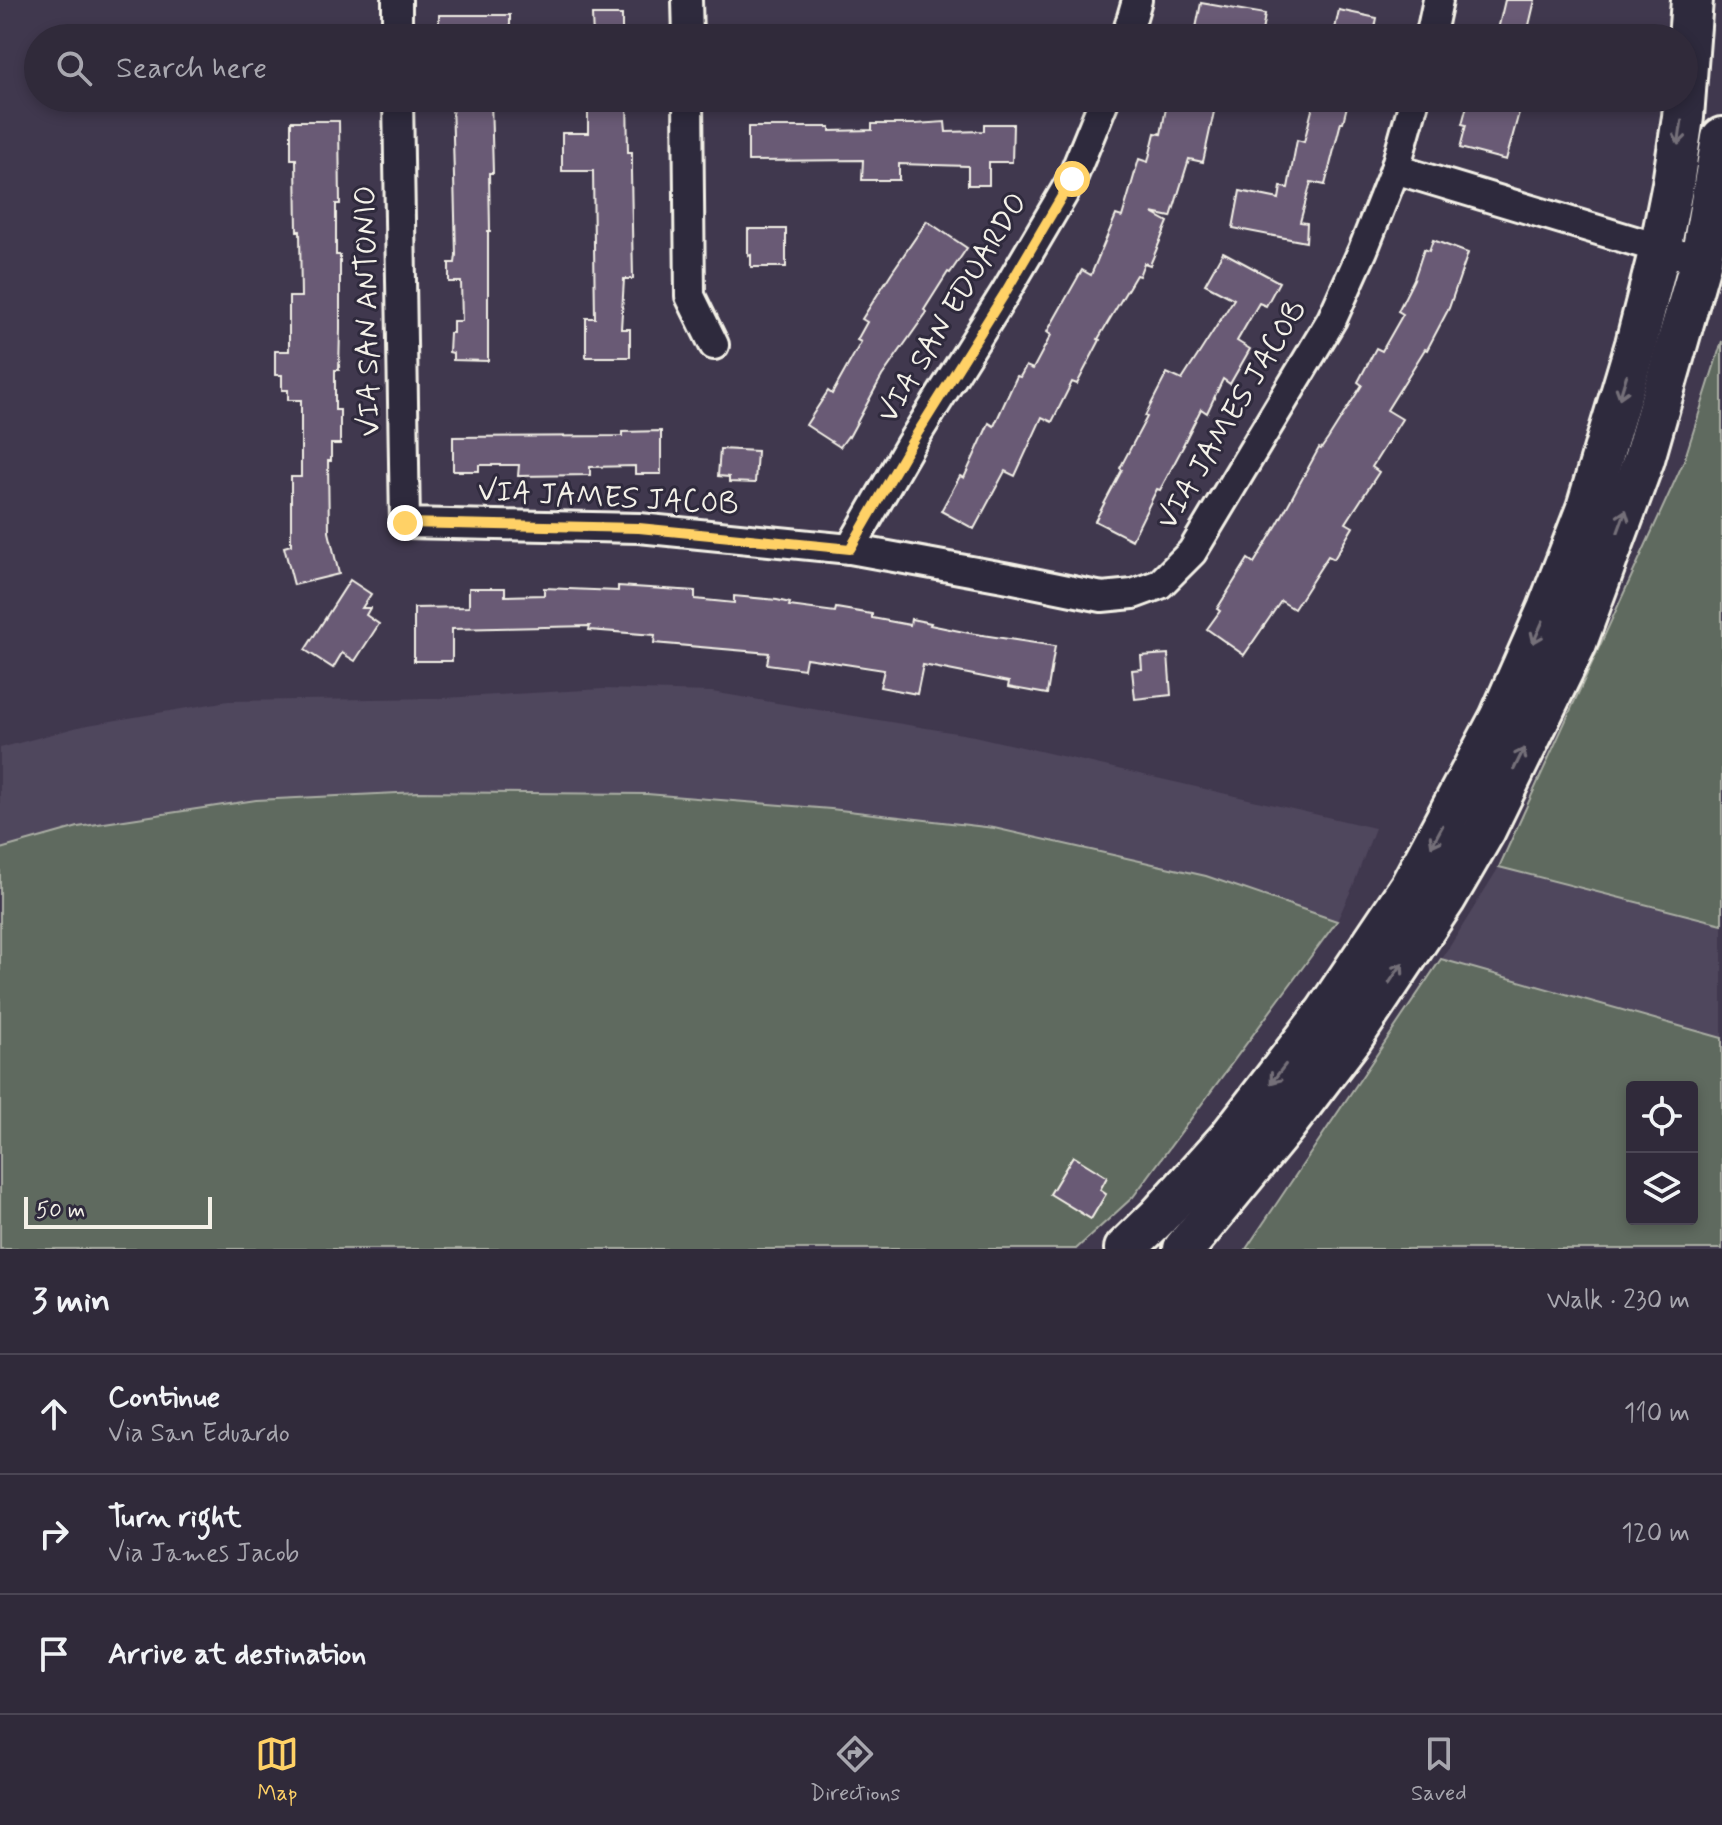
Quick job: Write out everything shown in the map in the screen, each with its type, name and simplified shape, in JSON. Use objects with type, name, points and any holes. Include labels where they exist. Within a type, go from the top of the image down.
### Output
[{"type":"main road","points":[[1690,24],[1692,0]]},
{"type":"main road","points":[[1184,1249],[1326,1012],[1410,887],[1500,718],[1548,609],[1587,508],[1636,344],[1660,249],[1683,112]]},
{"type":"main road","points":[[1125,1249],[1158,1217],[1243,1149],[1352,1038],[1445,899],[1485,830],[1576,643],[1644,459],[1701,260],[1722,138]]},
{"type":"street","points":[[397,0],[397,24]]},
{"type":"street","points":[[687,0],[688,24]]},
{"type":"street","points":[[1130,24],[1137,0]]},
{"type":"street","points":[[1433,24],[1438,0]]},
{"type":"street","name":"VIA SAN ANTONIO","points":[[398,112],[405,523]]},
{"type":"street","points":[[688,112],[690,296],[714,345]]},
{"type":"street","name":"VIA SAN EDUARDO","points":[[850,549],[1072,179],[1099,112]]},
{"type":"street","name":"VIA JAMES JACOB","points":[[405,523],[639,528],[850,549],[1102,597],[1133,594],[1160,584],[1192,552],[1332,319],[1395,169],[1411,112]]},
{"type":"street","points":[[1395,169],[1701,260]]},
{"type":"shaded area","points":[[603,689],[712,692],[974,736],[1375,828],[1337,921],[1206,876],[994,828],[647,794],[418,792],[256,800],[78,827],[0,849],[0,748],[82,726],[228,701],[443,698]]},
{"type":"shaded area","points":[[1499,867],[1722,924],[1722,1038],[1442,959]]},
{"type":"green space","points":[[1722,341],[1722,924],[1499,867],[1684,461]]},
{"type":"green space","points":[[418,792],[647,794],[831,809],[994,828],[1206,876],[1337,921],[1133,1197],[1076,1249],[0,1249],[0,849],[78,827],[256,800]]},
{"type":"green space","points":[[1441,959],[1722,1038],[1722,1249],[1246,1249]]},
{"type":"building","points":[[1505,0],[1535,0],[1529,24],[1499,24]]},
{"type":"building","points":[[1201,3],[1265,14],[1263,24],[1197,24]]},
{"type":"building","points":[[1339,10],[1377,18],[1376,24],[1336,24]]},
{"type":"building","points":[[439,15],[510,15],[510,24],[439,24]]},
{"type":"building","points":[[592,15],[622,15],[622,24],[592,24]]},
{"type":"building","points":[[452,112],[491,112],[493,173],[489,173],[488,361],[453,360],[453,353],[449,352],[453,321],[462,321],[461,282],[449,282],[449,263],[455,263]]},
{"type":"building","points":[[588,112],[627,112],[628,152],[632,152],[633,279],[624,279],[621,329],[630,329],[630,357],[586,357],[586,318],[595,318],[593,171],[562,171],[562,133],[588,133]]},
{"type":"building","points":[[1165,112],[1214,112],[1203,162],[1189,159],[1171,217],[1152,213],[1168,222],[1150,265],[1144,263],[1139,276],[1136,275],[1098,339],[1077,384],[1072,382],[1052,422],[1042,417],[1015,476],[1005,471],[974,529],[941,511],[960,476],[964,478],[989,423],[994,426],[1017,376],[1020,377],[1026,366],[1033,369],[1051,335],[1047,332],[1082,270],[1091,275],[1116,215],[1122,217],[1139,159],[1148,162],[1155,133],[1161,134]]},
{"type":"building","points":[[1312,112],[1346,112],[1325,185],[1311,182],[1300,222],[1307,223],[1306,242],[1233,228],[1240,191],[1279,199],[1281,187],[1288,188],[1297,140],[1304,142]]},
{"type":"building","points":[[1465,112],[1519,112],[1506,160],[1460,148],[1466,125],[1462,124]]},
{"type":"building","points":[[291,121],[339,121],[340,204],[336,204],[340,329],[339,370],[335,370],[335,410],[340,410],[340,444],[331,444],[331,461],[328,461],[329,532],[339,574],[294,585],[284,547],[291,545],[291,477],[301,477],[301,400],[288,400],[288,390],[282,390],[282,375],[275,375],[275,351],[289,351],[289,297],[301,297],[296,159],[291,159]]},
{"type":"building","points":[[945,122],[946,132],[984,131],[984,124],[1013,124],[1012,162],[989,162],[989,185],[968,185],[968,166],[899,164],[899,180],[862,180],[863,160],[748,161],[748,127],[872,130],[872,124]]},
{"type":"building","points":[[927,221],[967,248],[948,272],[924,310],[927,312],[882,376],[849,437],[840,447],[806,425],[828,391],[832,394],[861,342],[857,340],[867,322],[862,319]]},
{"type":"building","points":[[748,229],[786,229],[786,267],[751,267]]},
{"type":"building","points":[[1433,240],[1468,253],[1449,308],[1427,350],[1387,410],[1402,419],[1372,467],[1379,472],[1346,523],[1353,527],[1334,559],[1328,556],[1294,609],[1281,601],[1244,655],[1207,629],[1248,559],[1254,563],[1319,448],[1362,385],[1358,382],[1376,348],[1382,351],[1403,314],[1398,311],[1424,249],[1429,251]]},
{"type":"building","points":[[1223,252],[1279,282],[1266,306],[1259,303],[1237,341],[1250,349],[1230,384],[1223,379],[1207,413],[1201,409],[1132,540],[1095,521],[1167,373],[1182,380],[1234,299],[1205,284]]},
{"type":"building","points":[[661,431],[661,474],[635,474],[635,466],[590,467],[590,475],[518,476],[519,465],[479,465],[479,471],[453,471],[453,437],[622,436],[622,432]]},
{"type":"building","points":[[720,449],[757,451],[755,483],[729,482],[729,477],[718,476]]},
{"type":"building","points":[[350,580],[371,594],[362,608],[370,608],[366,615],[379,624],[355,661],[342,653],[333,668],[305,650]]},
{"type":"building","points":[[618,586],[695,591],[695,599],[734,603],[734,596],[777,600],[790,603],[789,606],[835,612],[836,608],[910,625],[911,619],[969,633],[1055,646],[1047,694],[1008,687],[1009,682],[923,665],[917,694],[880,687],[884,670],[806,658],[804,669],[767,664],[769,653],[654,643],[655,635],[589,630],[590,626],[452,629],[452,661],[414,661],[414,608],[469,607],[469,588],[505,588],[505,596],[544,595],[544,588],[618,591]]},
{"type":"building","points":[[1168,654],[1171,695],[1135,699],[1132,670],[1142,669],[1141,656]]},
{"type":"building","points":[[1073,1156],[1107,1177],[1100,1190],[1106,1194],[1091,1219],[1050,1194]]},
{"type":"route","points":[[405,523],[639,528],[850,549],[1072,179]]}]
